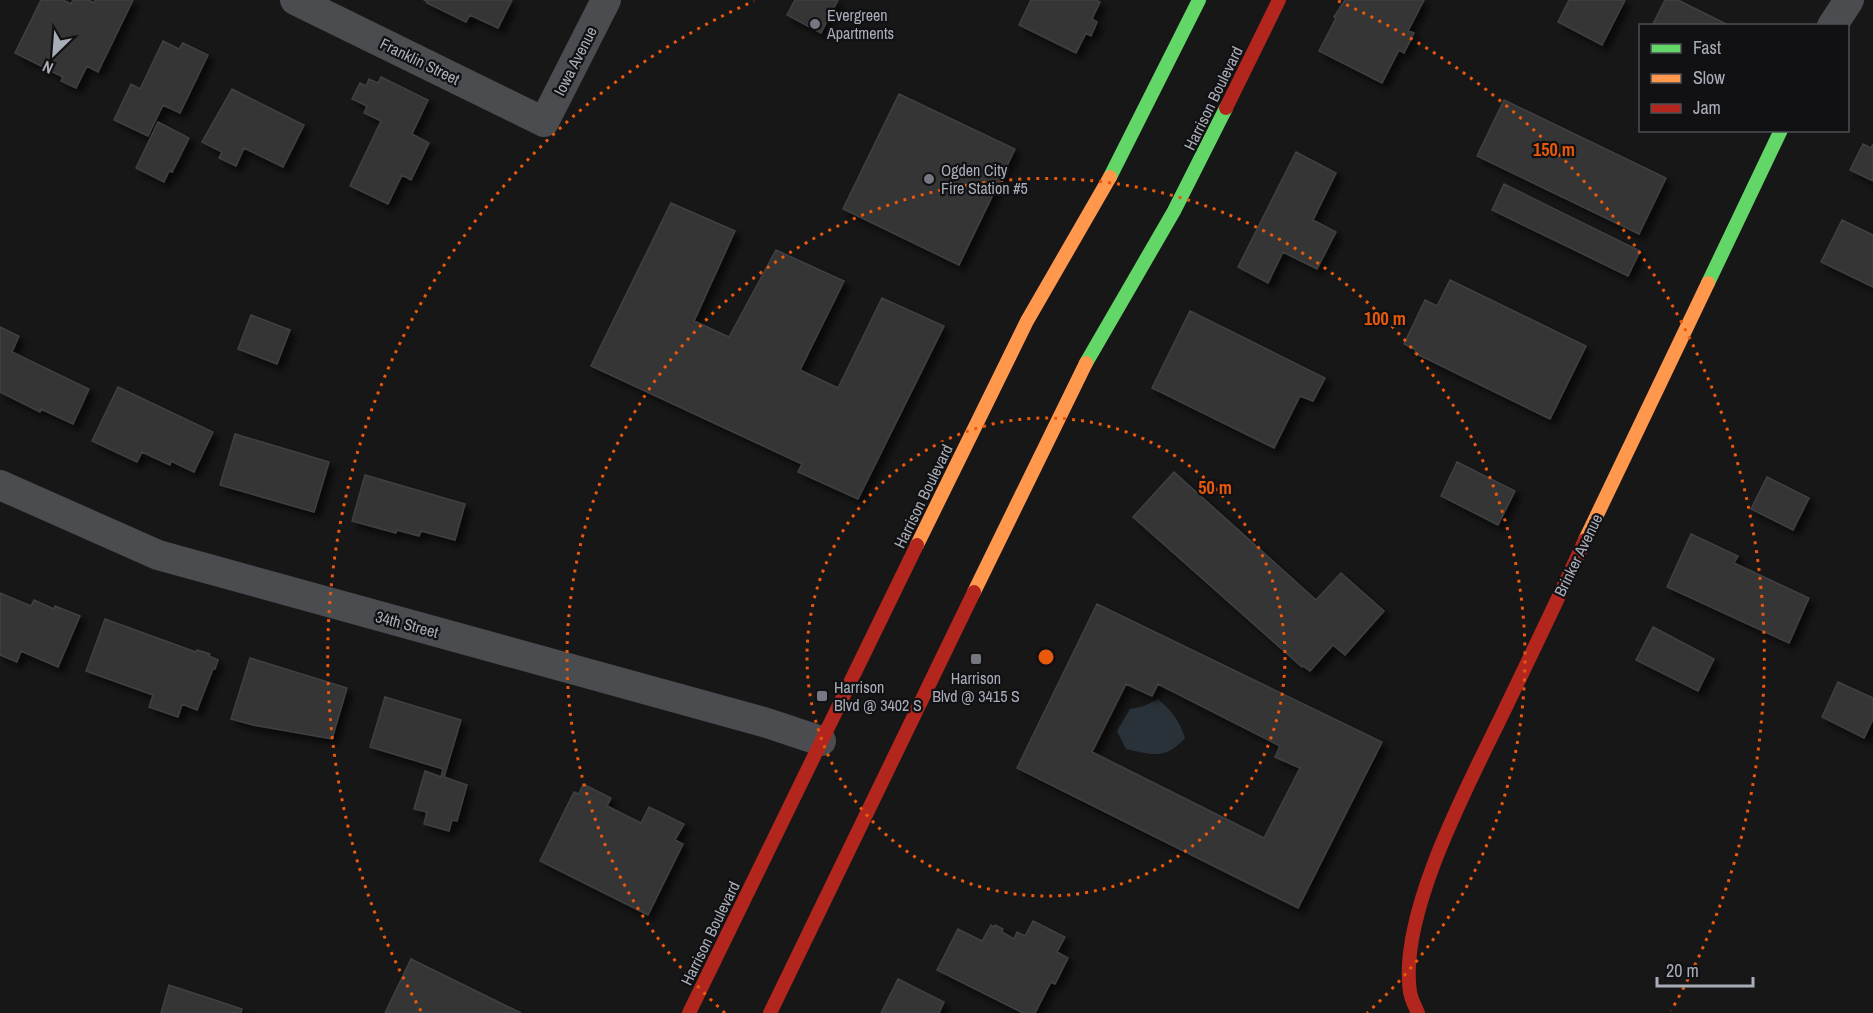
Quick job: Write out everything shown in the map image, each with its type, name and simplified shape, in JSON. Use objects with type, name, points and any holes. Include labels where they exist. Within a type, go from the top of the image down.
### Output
[{"type":"main road","name":"Harrison Boulevard","points":[[689,1013],[1027,321],[1106,188],[1199,0]]},
{"type":"main road","name":"Harrison Boulevard","points":[[770,1013],[1085,365],[1174,211],[1279,0]]},
{"type":"main road","name":"Brinker Avenue","points":[[1418,1013],[1410,991],[1410,954],[1425,894],[1452,820],[1780,132]]},
{"type":"street","name":"Franklin Street","points":[[295,0],[544,122]]},
{"type":"street","name":"Iowa Avenue","points":[[544,122],[606,0]]},
{"type":"street","points":[[1833,24],[1849,0]]},
{"type":"street","points":[[1862,0],[1873,5]]},
{"type":"street","name":"34th Street","points":[[0,485],[158,555],[767,723],[821,741]]},
{"type":"shaded area","points":[[1158,699],[1174,716],[1185,738],[1165,753],[1151,754],[1126,749],[1117,731],[1130,709],[1144,706]]},
{"type":"building","points":[[41,0],[63,0],[71,4],[73,0],[88,0],[94,3],[95,0],[133,0],[98,72],[87,66],[76,88],[61,81],[63,77],[15,53]]},
{"type":"building","points":[[424,0],[512,0],[498,28],[470,15],[466,22]]},
{"type":"building","name":"Evergreen Apartments","points":[[795,0],[838,0],[821,33],[787,15]]},
{"type":"building","points":[[1031,0],[1096,0],[1100,2],[1092,19],[1097,22],[1091,36],[1086,33],[1076,53],[1019,25]]},
{"type":"building","points":[[1345,0],[1424,0],[1408,31],[1414,33],[1404,53],[1399,50],[1382,83],[1319,51],[1336,18],[1334,17]]},
{"type":"building","points":[[1569,0],[1625,0],[1602,45],[1558,22]]},
{"type":"building","points":[[1665,0],[1678,0],[1726,24],[1653,24]]},
{"type":"building","points":[[163,41],[179,49],[183,43],[208,55],[180,113],[163,105],[148,136],[114,120],[131,84],[140,89]]},
{"type":"building","points":[[381,77],[428,100],[412,134],[429,143],[411,180],[402,175],[388,204],[350,186],[381,121],[364,113],[367,106],[352,99],[360,83],[366,86],[369,79],[378,83]]},
{"type":"building","points":[[232,89],[304,125],[283,167],[244,148],[236,166],[219,158],[222,152],[202,142]]},
{"type":"building","name":"Ogden City Fire Station #5","points":[[899,94],[1015,149],[959,265],[843,209]]},
{"type":"building","points":[[1504,100],[1666,178],[1639,234],[1477,156]]},
{"type":"building","points":[[158,122],[189,138],[172,172],[169,171],[164,182],[136,168]]},
{"type":"building","points":[[1863,144],[1871,148],[1873,144],[1873,181],[1850,170]]},
{"type":"building","points":[[1296,152],[1336,173],[1313,220],[1336,232],[1317,269],[1283,252],[1268,283],[1238,267]]},
{"type":"building","points":[[1504,184],[1640,251],[1628,276],[1492,210]]},
{"type":"building","points":[[671,203],[735,231],[694,321],[729,337],[776,250],[844,281],[800,370],[838,388],[882,298],[944,326],[858,499],[798,472],[802,464],[591,366]]},
{"type":"building","points":[[1842,220],[1873,235],[1873,287],[1821,262]]},
{"type":"building","points":[[1450,280],[1586,346],[1550,419],[1415,353],[1416,350],[1404,344],[1425,300],[1437,306]]},
{"type":"building","points":[[1190,311],[1325,378],[1313,401],[1300,396],[1274,448],[1152,388]]},
{"type":"building","points":[[251,315],[290,330],[277,364],[238,349]]},
{"type":"building","points":[[0,327],[19,336],[12,352],[89,389],[73,424],[41,409],[40,412],[0,392]]},
{"type":"building","points":[[118,387],[213,432],[194,472],[171,461],[170,465],[142,452],[137,462],[92,441]]},
{"type":"building","points":[[235,434],[329,462],[314,512],[220,485]]},
{"type":"building","points":[[1457,462],[1515,491],[1498,525],[1441,496]]},
{"type":"building","points":[[1174,472],[1316,600],[1341,573],[1384,611],[1345,655],[1333,645],[1310,671],[1302,667],[1133,517]]},
{"type":"building","points":[[365,475],[465,504],[455,540],[421,531],[419,536],[397,530],[396,533],[352,521]]},
{"type":"building","points":[[1767,477],[1809,498],[1793,530],[1751,509]]},
{"type":"building","points":[[1691,534],[1738,556],[1734,563],[1809,598],[1789,643],[1667,587]]},
{"type":"building","points":[[0,593],[31,606],[34,600],[54,609],[55,606],[80,616],[58,667],[21,651],[17,662],[0,655]]},
{"type":"building","points":[[1097,604],[1382,742],[1298,908],[1017,768]],"holes":[[[1126,684],[1152,696],[1158,684],[1280,746],[1275,757],[1300,768],[1264,838],[1092,752]]]},
{"type":"building","points":[[105,619],[196,652],[197,650],[210,654],[209,656],[218,660],[197,710],[182,704],[178,717],[149,707],[153,695],[86,671]]},
{"type":"building","points":[[1653,627],[1714,659],[1698,691],[1636,660]]},
{"type":"building","points":[[250,658],[347,688],[332,739],[231,719]]},
{"type":"building","points":[[1838,682],[1873,698],[1873,719],[1864,738],[1822,717]]},
{"type":"building","points":[[385,697],[461,720],[444,777],[467,785],[457,821],[452,820],[449,831],[424,824],[427,812],[414,809],[425,771],[441,777],[443,769],[370,747]]},
{"type":"building","points":[[583,784],[611,798],[607,806],[641,823],[649,807],[684,824],[675,840],[683,844],[648,915],[540,861],[574,792],[579,794]]},
{"type":"building","points":[[1033,921],[1065,937],[1057,952],[1068,958],[1055,984],[1051,982],[1035,1013],[1023,1013],[937,970],[958,929],[982,941],[991,925],[994,927],[995,925],[1014,939],[1017,932],[1025,936]]},
{"type":"building","points":[[411,959],[521,1013],[385,1013]]},
{"type":"building","points":[[898,979],[944,1002],[939,1013],[881,1013]]},
{"type":"building","points":[[169,985],[242,1009],[241,1013],[161,1013]]},
{"type":"traffic: fast","points":[[1110,177],[1199,0]]},
{"type":"traffic: fast","points":[[1086,363],[1174,211],[1226,108]]},
{"type":"traffic: fast","points":[[1708,283],[1780,132]]},
{"type":"traffic: slow","points":[[917,545],[1027,321],[1110,177]]},
{"type":"traffic: slow","points":[[1585,540],[1708,283]]},
{"type":"traffic: slow","points":[[974,592],[1086,363]]},
{"type":"traffic: jam","points":[[1226,108],[1279,0]]},
{"type":"traffic: jam","points":[[1418,1013],[1410,992],[1409,960],[1415,924],[1426,886],[1457,809],[1585,540]]},
{"type":"traffic: jam","points":[[689,1013],[917,545]]},
{"type":"traffic: jam","points":[[770,1013],[974,592]]},
{"type":"place","name":"Evergreen Apartments","points":[[815,24]]},
{"type":"place","name":"Ogden City Fire Station #5","points":[[929,179]]},
{"type":"place","name":"Harrison Blvd @ 3415 S","points":[[976,659]]},
{"type":"place","name":"Harrison Blvd @ 3402 S","points":[[822,696]]}]
